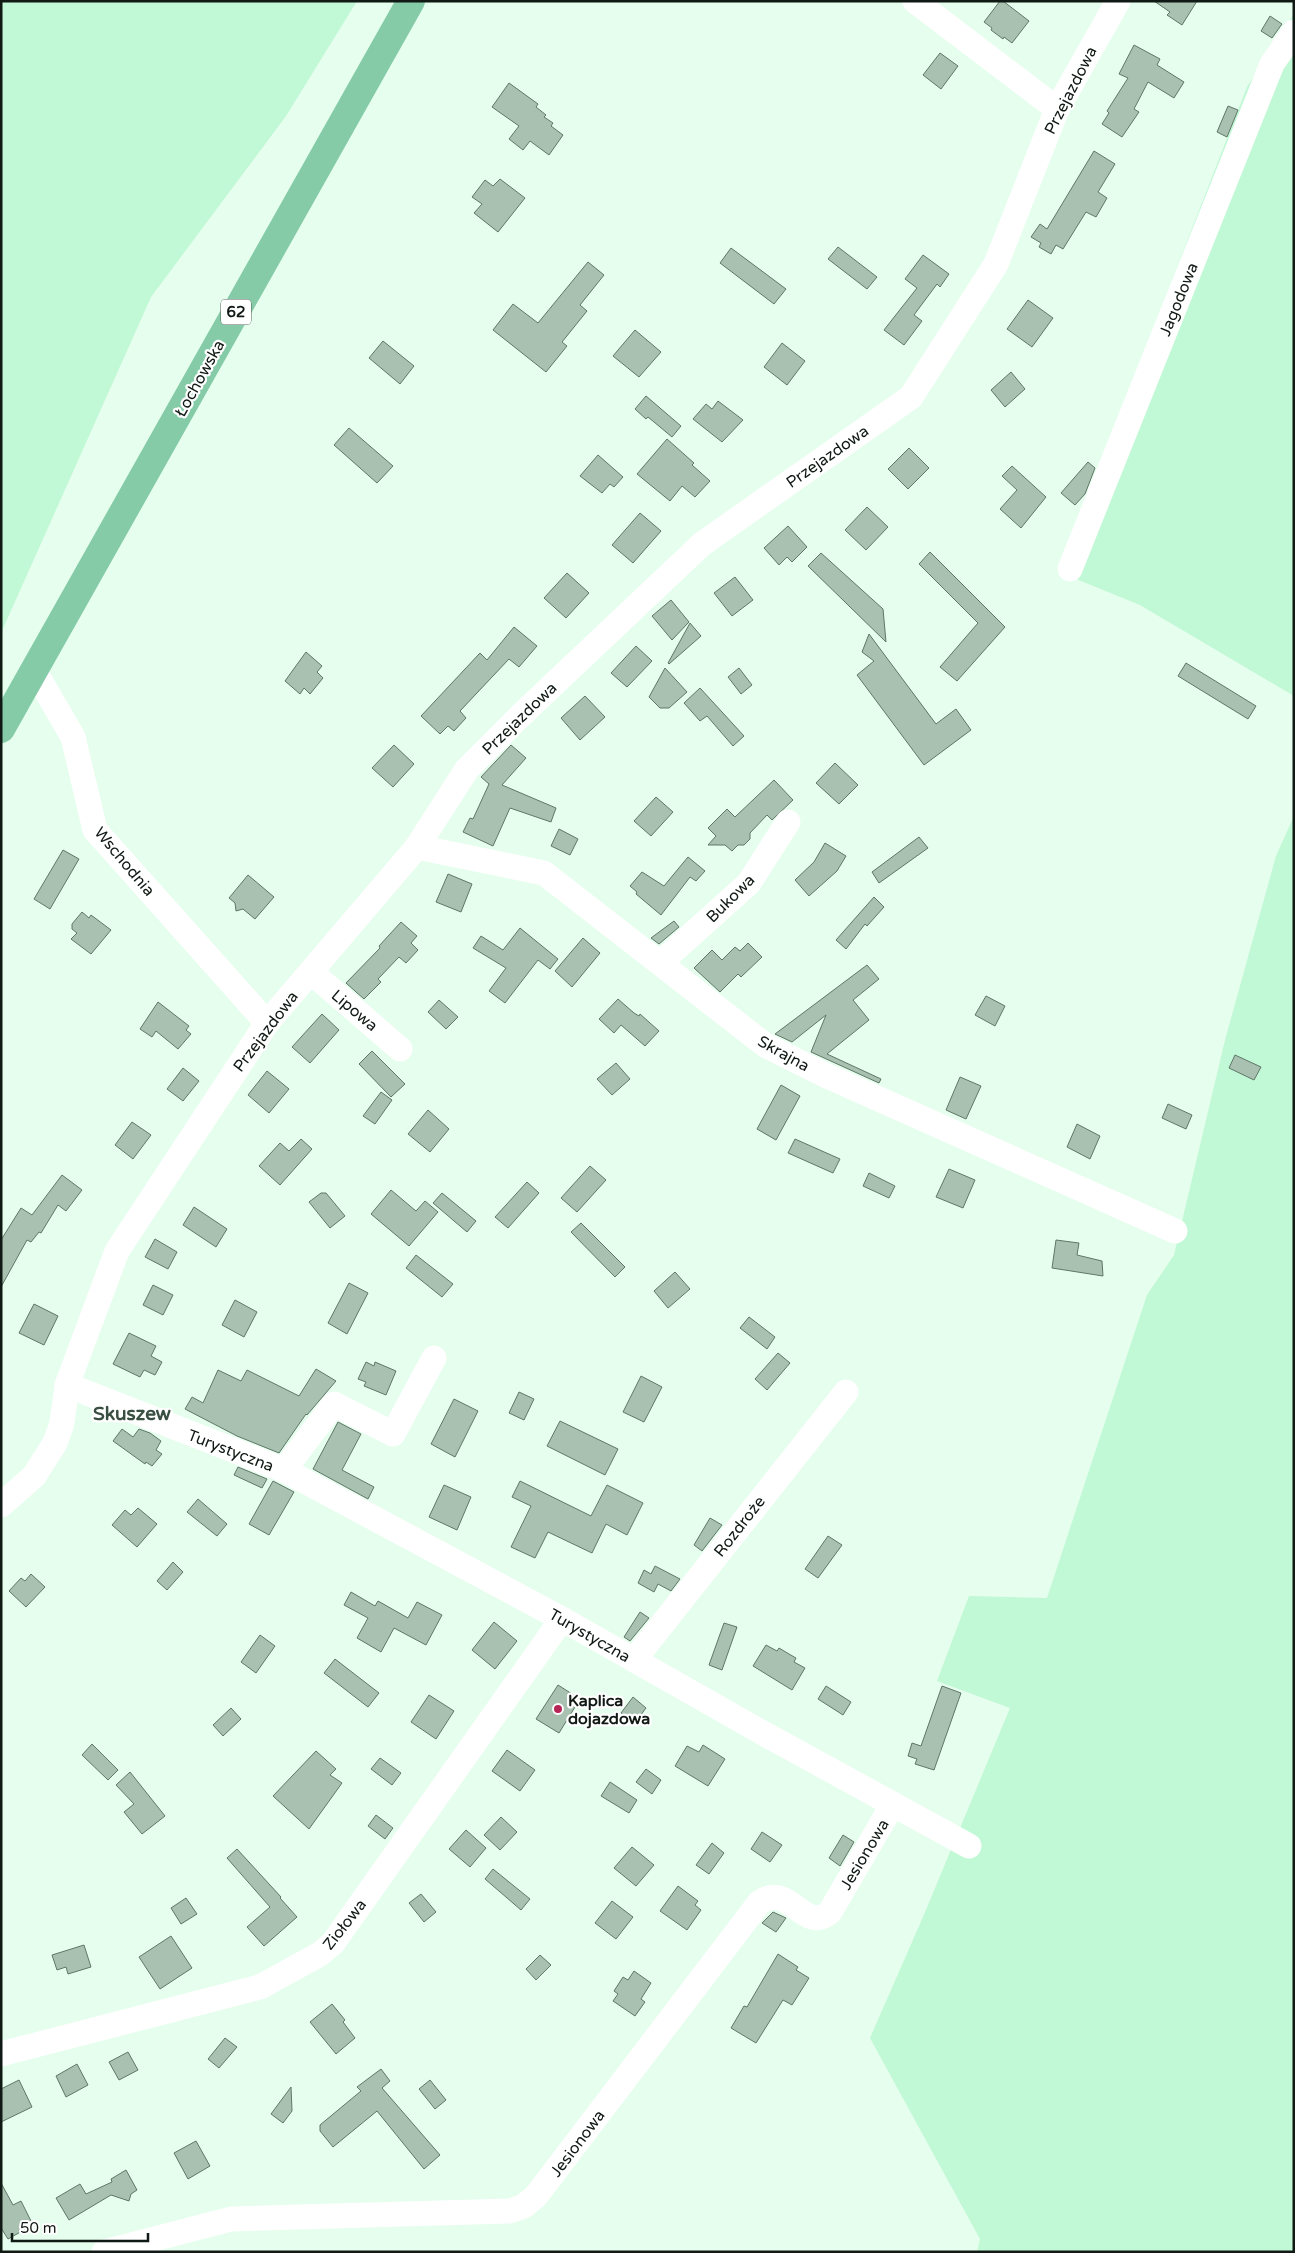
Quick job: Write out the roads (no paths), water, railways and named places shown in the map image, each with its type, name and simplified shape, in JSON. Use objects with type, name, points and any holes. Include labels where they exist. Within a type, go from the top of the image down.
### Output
[{"type":"main road","name":"Łochowska","points":[[1,729],[411,1]]},
{"type":"street","points":[[915,1],[1057,109]]},
{"type":"street","name":"Przejazdowa","points":[[1,1505],[34,1476],[55,1443],[62,1423],[67,1386],[117,1251],[267,1023],[417,847],[467,769],[516,720],[702,544],[911,397],[996,264],[1057,109],[1118,1]]},
{"type":"street","name":"Jagodowa","points":[[1070,569],[1272,64],[1294,32]]},
{"type":"street","name":"Wschodnia","points":[[34,670],[73,737],[95,830],[267,1023]]},
{"type":"street","name":"Bukowa","points":[[660,964],[749,883],[788,822]]},
{"type":"street","name":"Skrajna","points":[[417,847],[544,873],[765,1045],[825,1076],[1176,1230]]},
{"type":"street","name":"Lipowa","points":[[311,972],[400,1048]]},
{"type":"street","name":"Turystyczna","points":[[284,1470],[334,1404],[393,1434],[434,1358]]},
{"type":"street","name":"Turystyczna","points":[[67,1386],[284,1470],[562,1619],[970,1846]]},
{"type":"street","name":"Rozdroże","points":[[634,1660],[846,1392]]},
{"type":"street","name":"Ziołowa","points":[[1,2054],[260,1987],[320,1954],[333,1943],[562,1619]]},
{"type":"street","name":"Jesionowa","points":[[104,2252],[231,2219],[510,2211],[524,2206],[536,2196],[759,1903],[767,1896],[776,1895],[815,1919],[823,1918],[830,1912],[894,1804]]},
{"type":"place","name":"Kaplica dojazdowa","points":[[558,1709]]},
{"type":"district","name":"Skuszew","points":[[132,1413]]}]
